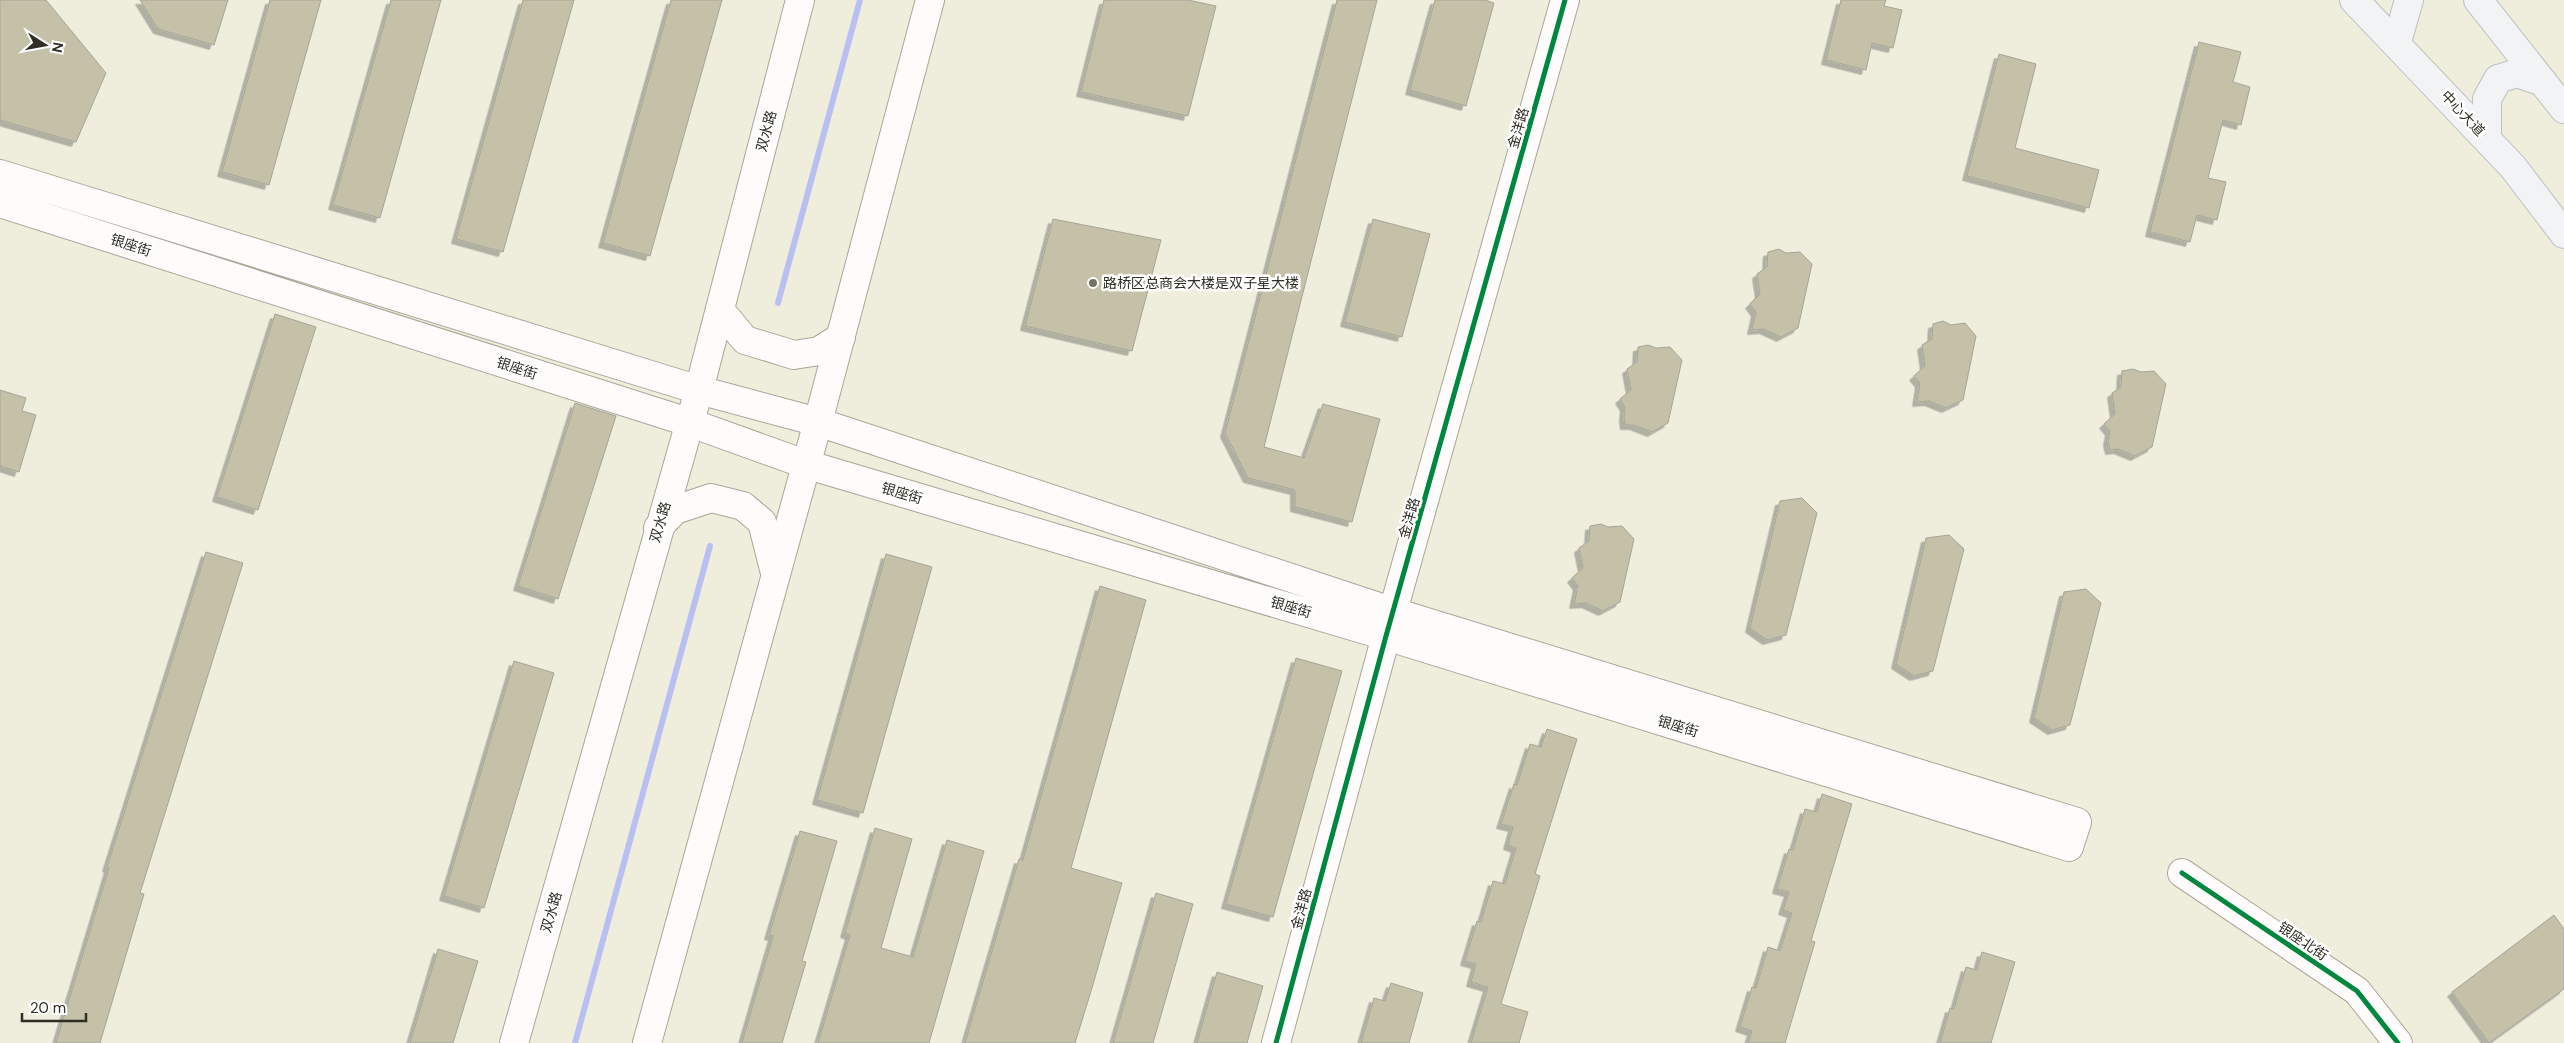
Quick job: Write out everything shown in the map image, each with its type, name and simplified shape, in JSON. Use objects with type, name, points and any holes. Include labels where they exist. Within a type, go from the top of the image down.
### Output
[{"type":"main road","name":"双水路","points":[[514,1043],[688,422],[699,390],[800,0]]},
{"type":"main road","points":[[646,1043],[818,422],[930,0]]},
{"type":"main road","name":"金洋路","points":[[1276,1043],[1390,624],[1565,0]]},
{"type":"main road","points":[[2397,42],[2409,0]]},
{"type":"main road","points":[[2478,0],[2564,109]]},
{"type":"main road","name":"中心大道","points":[[2356,1],[2514,167],[2564,234]]},
{"type":"main road","points":[[2487,138],[2487,99],[2498,79],[2517,73],[2543,82]]},
{"type":"main road","name":"银座街","points":[[0,174],[699,390],[818,422],[1390,624],[2069,847],[2077,822],[1390,624],[805,464],[688,422],[0,203]]},
{"type":"main road","points":[[720,310],[745,340],[794,355],[819,351],[841,337]]},
{"type":"main road","points":[[658,528],[675,510],[711,498],[743,506],[762,522],[775,574]]},
{"type":"main road","name":"银座北街","points":[[2182,873],[2357,992],[2398,1043]]},
{"type":"building","points":[[0,0],[46,0],[106,73],[76,142],[0,120]]},
{"type":"building","points":[[140,0],[228,0],[214,45],[158,29]]},
{"type":"building","points":[[270,0],[321,0],[269,185],[222,172]]},
{"type":"building","points":[[391,0],[441,0],[380,218],[333,205]]},
{"type":"building","points":[[523,0],[574,0],[503,252],[456,239]]},
{"type":"building","points":[[671,0],[722,0],[650,256],[603,243]]},
{"type":"building","points":[[1104,0],[1188,0],[1216,6],[1188,116],[1081,92]]},
{"type":"building","points":[[1337,0],[1377,0],[1264,447],[1304,458],[1323,404],[1380,419],[1352,522],[1295,507],[1295,490],[1248,478],[1225,433]]},
{"type":"building","points":[[1435,0],[1485,0],[1494,3],[1466,106],[1410,90]]},
{"type":"building","points":[[1841,0],[1886,0],[1884,6],[1902,10],[1893,48],[1872,43],[1866,70],[1826,60]]},
{"type":"building","points":[[2199,42],[2241,52],[2233,82],[2250,87],[2241,125],[2223,120],[2208,178],[2226,182],[2217,220],[2197,215],[2190,242],[2150,232]]},
{"type":"building","points":[[1999,54],[2036,64],[2015,148],[2099,170],[2089,208],[1967,176]]},
{"type":"building","name":"路桥区总商会大楼是双子星大楼","points":[[1053,219],[1161,240],[1132,351],[1025,326]]},
{"type":"building","points":[[1373,219],[1430,234],[1402,337],[1345,322]]},
{"type":"building","points":[[1779,249],[1786,253],[1800,252],[1812,264],[1798,328],[1781,337],[1764,329],[1752,330],[1756,312],[1750,304],[1760,294],[1757,274],[1767,267],[1768,252]]},
{"type":"building","points":[[275,314],[316,327],[258,510],[217,497]]},
{"type":"building","points":[[1943,321],[1951,325],[1965,323],[1976,336],[1963,400],[1946,408],[1929,401],[1917,402],[1920,383],[1914,376],[1925,366],[1922,345],[1932,339],[1933,324]]},
{"type":"building","points":[[1648,345],[1656,348],[1670,347],[1682,360],[1668,423],[1652,432],[1634,425],[1625,425],[1625,407],[1620,399],[1631,390],[1627,369],[1637,362],[1638,347]]},
{"type":"building","points":[[2133,369],[2141,372],[2154,371],[2166,384],[2152,447],[2135,456],[2118,449],[2110,450],[2108,441],[2110,431],[2104,424],[2115,414],[2112,393],[2121,387],[2122,371]]},
{"type":"building","points":[[0,390],[26,398],[22,411],[36,415],[19,472],[0,466]]},
{"type":"building","points":[[575,403],[616,416],[558,599],[518,586]]},
{"type":"building","points":[[1802,498],[1817,513],[1786,635],[1767,640],[1750,628],[1780,501]]},
{"type":"building","points":[[1601,524],[1608,527],[1622,526],[1634,539],[1620,602],[1603,611],[1586,603],[1574,604],[1578,586],[1572,578],[1583,568],[1579,548],[1589,541],[1590,526]]},
{"type":"building","points":[[1949,535],[1964,549],[1933,671],[1914,676],[1896,664],[1926,538]]},
{"type":"building","points":[[206,552],[243,563],[140,893],[144,894],[100,1043],[56,1043],[109,868],[107,867]]},
{"type":"building","points":[[886,554],[932,567],[863,813],[817,800]]},
{"type":"building","points":[[1100,586],[1146,600],[1071,868],[1122,883],[1092,988],[1075,1043],[965,1043],[1019,859],[1023,860]]},
{"type":"building","points":[[2086,589],[2101,603],[2070,725],[2052,730],[2034,718],[2064,592]]},
{"type":"building","points":[[1296,658],[1342,671],[1273,917],[1226,904]]},
{"type":"building","points":[[514,661],[554,673],[484,908],[444,896]]},
{"type":"building","points":[[1547,729],[1577,739],[1535,874],[1540,876],[1501,1004],[1528,1012],[1519,1043],[1471,1043],[1488,987],[1471,982],[1476,964],[1465,961],[1477,921],[1481,922],[1493,881],[1505,884],[1516,848],[1508,845],[1513,827],[1501,824],[1514,784],[1517,785],[1530,744],[1541,747]]},
{"type":"building","points":[[1822,794],[1852,804],[1811,941],[1815,942],[1785,1043],[1748,1043],[1752,1031],[1740,1027],[1752,987],[1756,988],[1768,947],[1780,951],[1792,913],[1783,910],[1789,892],[1777,889],[1789,849],[1793,850],[1805,809],[1817,812]]},
{"type":"building","points":[[875,828],[912,839],[881,948],[913,957],[947,840],[984,851],[929,1043],[818,1043],[850,935],[845,933]]},
{"type":"building","points":[[800,831],[837,841],[802,961],[806,962],[782,1043],[742,1043],[773,936],[769,935]]},
{"type":"building","points":[[1156,893],[1193,904],[1153,1043],[1113,1043]]},
{"type":"building","points":[[2554,915],[2564,929],[2564,989],[2489,1043],[2452,992]]},
{"type":"building","points":[[438,949],[478,961],[453,1043],[410,1043]]},
{"type":"building","points":[[1982,952],[2015,962],[1991,1043],[1940,1043],[1950,1008],[1954,1009],[1966,967],[1977,970]]},
{"type":"building","points":[[1217,972],[1263,986],[1247,1043],[1197,1043]]},
{"type":"building","points":[[1391,983],[1423,993],[1409,1043],[1361,1043],[1374,998],[1385,1001]]},
{"type":"waterway","points":[[778,303],[860,0]]},
{"type":"waterway","points":[[575,1043],[710,546]]},
{"type":"cycle path","points":[[1276,1043],[1386,636],[1565,0]]},
{"type":"cycle path","points":[[2182,873],[2357,991],[2398,1043]]},
{"type":"place","name":"路桥区总商会大楼是双子星大楼","points":[[1093,283]]}]
